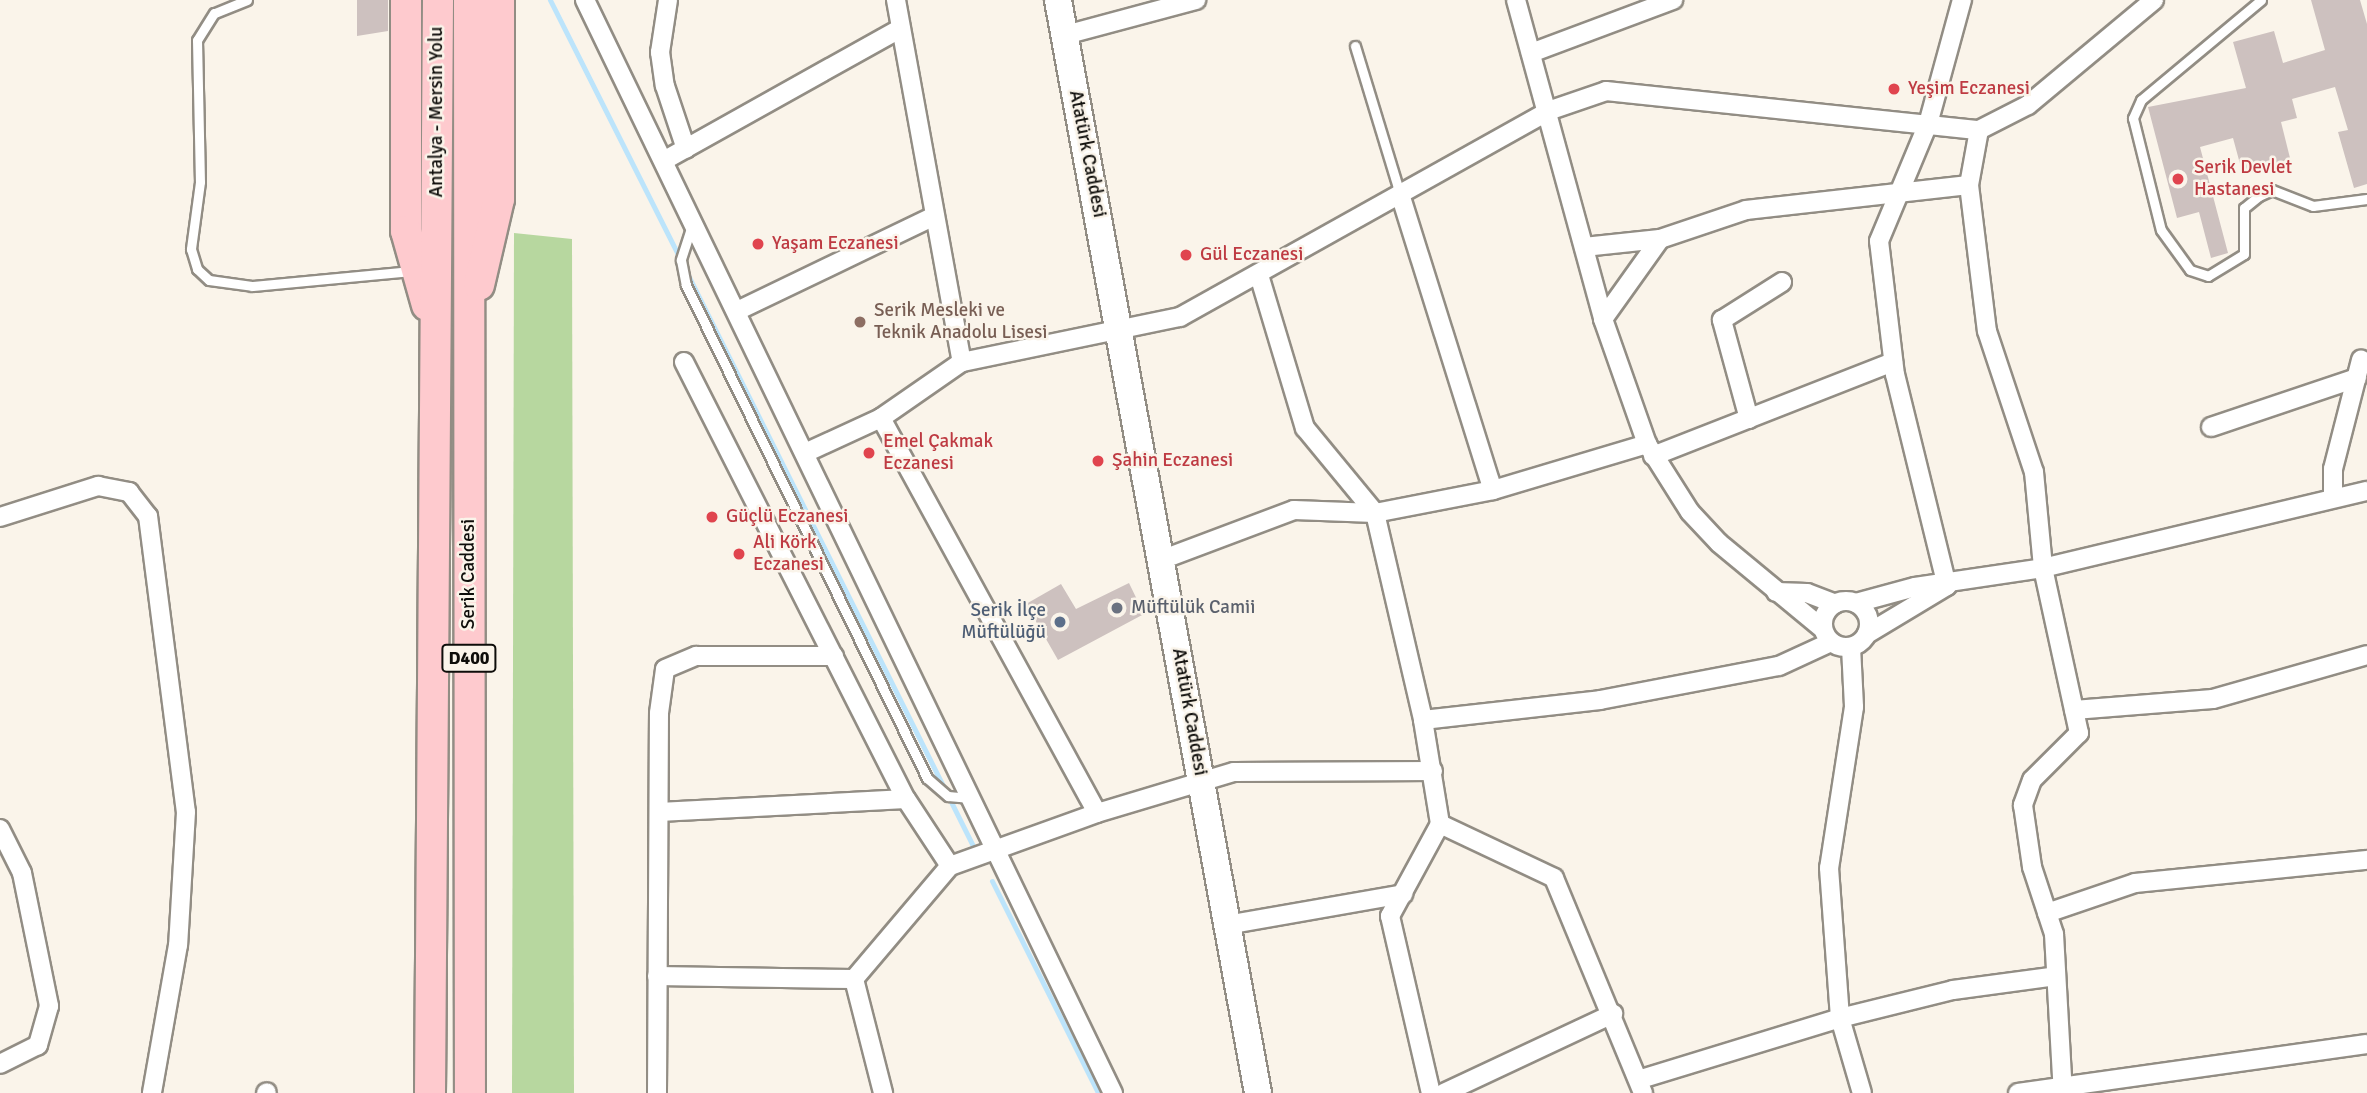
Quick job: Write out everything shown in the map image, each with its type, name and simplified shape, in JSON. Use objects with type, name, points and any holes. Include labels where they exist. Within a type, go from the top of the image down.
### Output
[{"type":"highway","points":[[406,0],[406,230],[436,338]]},
{"type":"highway","name":"Antalya - Mersin Yolu","points":[[437,223],[438,0]]},
{"type":"highway","name":"Antalya - Mersin Yolu","points":[[467,223],[469,0]]},
{"type":"highway","points":[[468,336],[499,199],[499,0]]},
{"type":"highway","name":"Serik Caddesi","points":[[430,1093],[437,223]]},
{"type":"highway","name":"Serik Caddesi","points":[[467,223],[470,1093]]},
{"type":"main road","name":"Atatürk Caddesi","points":[[1058,0],[1258,1093]]},
{"type":"street","points":[[585,0],[665,160],[1113,1093]]},
{"type":"street","points":[[668,0],[660,51],[665,86],[685,149]]},
{"type":"street","points":[[896,0],[932,217],[962,362]]},
{"type":"street","points":[[1065,35],[1196,0]]},
{"type":"street","points":[[1516,0],[1603,319],[1650,450],[1690,512],[1827,635],[1851,647]]},
{"type":"street","points":[[1531,53],[1673,0]]},
{"type":"street","points":[[1947,586],[1893,362],[1879,241],[1928,124],[1962,0]]},
{"type":"street","points":[[805,453],[881,418],[962,362],[1121,334],[1180,317],[1548,111],[1606,90],[1979,131],[2028,104],[2154,0]]},
{"type":"street","points":[[665,160],[901,28]]},
{"type":"street","points":[[1979,131],[1969,185],[1987,331],[2034,472],[2043,568],[2079,733],[2032,780],[2024,805],[2032,867],[2047,913],[2056,976],[2063,1088]]},
{"type":"street","points":[[1584,247],[1660,239],[1746,210],[1898,196],[1969,185]]},
{"type":"street","points":[[1400,194],[1493,490]]},
{"type":"street","points":[[737,311],[932,217]]},
{"type":"street","points":[[1603,319],[1660,239]]},
{"type":"street","points":[[1259,275],[1305,428],[1375,513],[1423,720],[1440,824],[1390,916],[1431,1093]]},
{"type":"street","points":[[1749,419],[1722,320],[1782,282]]},
{"type":"street","points":[[684,362],[906,799],[950,866]]},
{"type":"street","points":[[1161,560],[1294,510],[1375,513],[1493,490],[1650,450],[1749,419],[1893,362]]},
{"type":"street","points":[[2211,427],[2359,369],[2333,469],[2333,497]]},
{"type":"street","points":[[881,418],[1097,813]]},
{"type":"street","points":[[0,517],[98,486],[129,492],[148,516],[187,811],[178,945],[152,1093]]},
{"type":"street","points":[[1776,592],[1807,593],[1835,604],[1856,603],[1915,587],[1947,586],[2043,568],[2367,491]]},
{"type":"street","points":[[1851,647],[1867,634],[1947,586]]},
{"type":"street","points":[[1856,603],[1869,619],[1867,634]]},
{"type":"street","points":[[1827,635],[1825,615],[1835,604]]},
{"type":"street","points":[[1423,720],[1614,697],[1779,666],[1827,635]]},
{"type":"street","points":[[1851,647],[1854,707],[1831,824],[1829,867],[1840,1018],[1861,1093]]},
{"type":"street","points":[[2074,710],[2213,699],[2367,654]]},
{"type":"street","points":[[657,1093],[659,812],[665,669],[696,656],[834,656]]},
{"type":"street","points":[[854,979],[950,866],[1097,813],[1234,772],[1433,771]]},
{"type":"street","points":[[659,812],[906,799]]},
{"type":"street","points":[[1440,824],[1554,878],[1642,1086],[1840,1018],[1953,990],[2056,976]]},
{"type":"street","points":[[0,829],[22,873],[49,1006],[38,1045],[0,1065]]},
{"type":"street","points":[[2047,913],[2135,883],[2367,860]]},
{"type":"street","points":[[1226,925],[1403,894]]},
{"type":"street","points":[[657,976],[854,979]]},
{"type":"street","points":[[854,979],[883,1093]]},
{"type":"street","points":[[1444,1093],[1613,1014]]},
{"type":"street","points":[[2018,1093],[2367,1044]]},
{"type":"lane","points":[[247,0],[214,13],[197,40],[200,182],[191,249],[197,269],[209,280],[252,286],[417,271]]},
{"type":"lane","points":[[2261,0],[2137,109],[2133,118],[2161,230],[2190,270],[2208,276],[2244,254],[2244,208],[2259,196],[2272,190],[2313,206],[2367,199]]},
{"type":"lane","points":[[1354,46],[1400,194]]},
{"type":"lane","points":[[694,221],[681,260],[686,285],[927,778],[948,796],[971,798]]},
{"type":"green space","points":[[514,233],[572,239],[574,1093],[512,1093]]},
{"type":"building","points":[[357,0],[388,0],[388,31],[357,36]]},
{"type":"building","points":[[2311,0],[2360,0],[2367,24],[2367,184],[2354,188],[2338,132],[2348,130],[2335,87],[2292,99],[2297,118],[2281,122],[2291,162],[2243,175],[2233,138],[2200,147],[2228,253],[2211,258],[2199,212],[2177,218],[2148,107],[2246,88],[2233,42],[2274,31],[2283,63],[2325,50]]},
{"type":"building","points":[[1129,583],[1144,614],[1058,660],[1026,604],[1061,584],[1076,609]]},
{"type":"waterway","points":[[550,0],[681,261]]},
{"type":"waterway","points":[[687,273],[976,852]]},
{"type":"waterway","points":[[992,881],[1098,1093]]},
{"type":"place","name":"Yeşim Eczanesi","points":[[1894,89]]},
{"type":"place","name":"Serik Devlet Hastanesi","points":[[2178,179]]},
{"type":"place","name":"Yaşam Eczanesi","points":[[758,244]]},
{"type":"place","name":"Gül Eczanesi","points":[[1186,255]]},
{"type":"place","name":"Serik Mesleki ve Teknik Anadolu Lisesi","points":[[860,322]]},
{"type":"place","name":"Emel Çakmak Eczanesi","points":[[869,453]]},
{"type":"place","name":"Şahin Eczanesi","points":[[1098,461]]},
{"type":"place","name":"Güçlü Eczanesi","points":[[712,517]]},
{"type":"place","name":"Ali Körk Eczanesi","points":[[739,554]]},
{"type":"place","name":"Müftülük Camii","points":[[1117,608]]},
{"type":"place","name":"Serik İlçe Müftülüğü","points":[[1060,622]]}]
